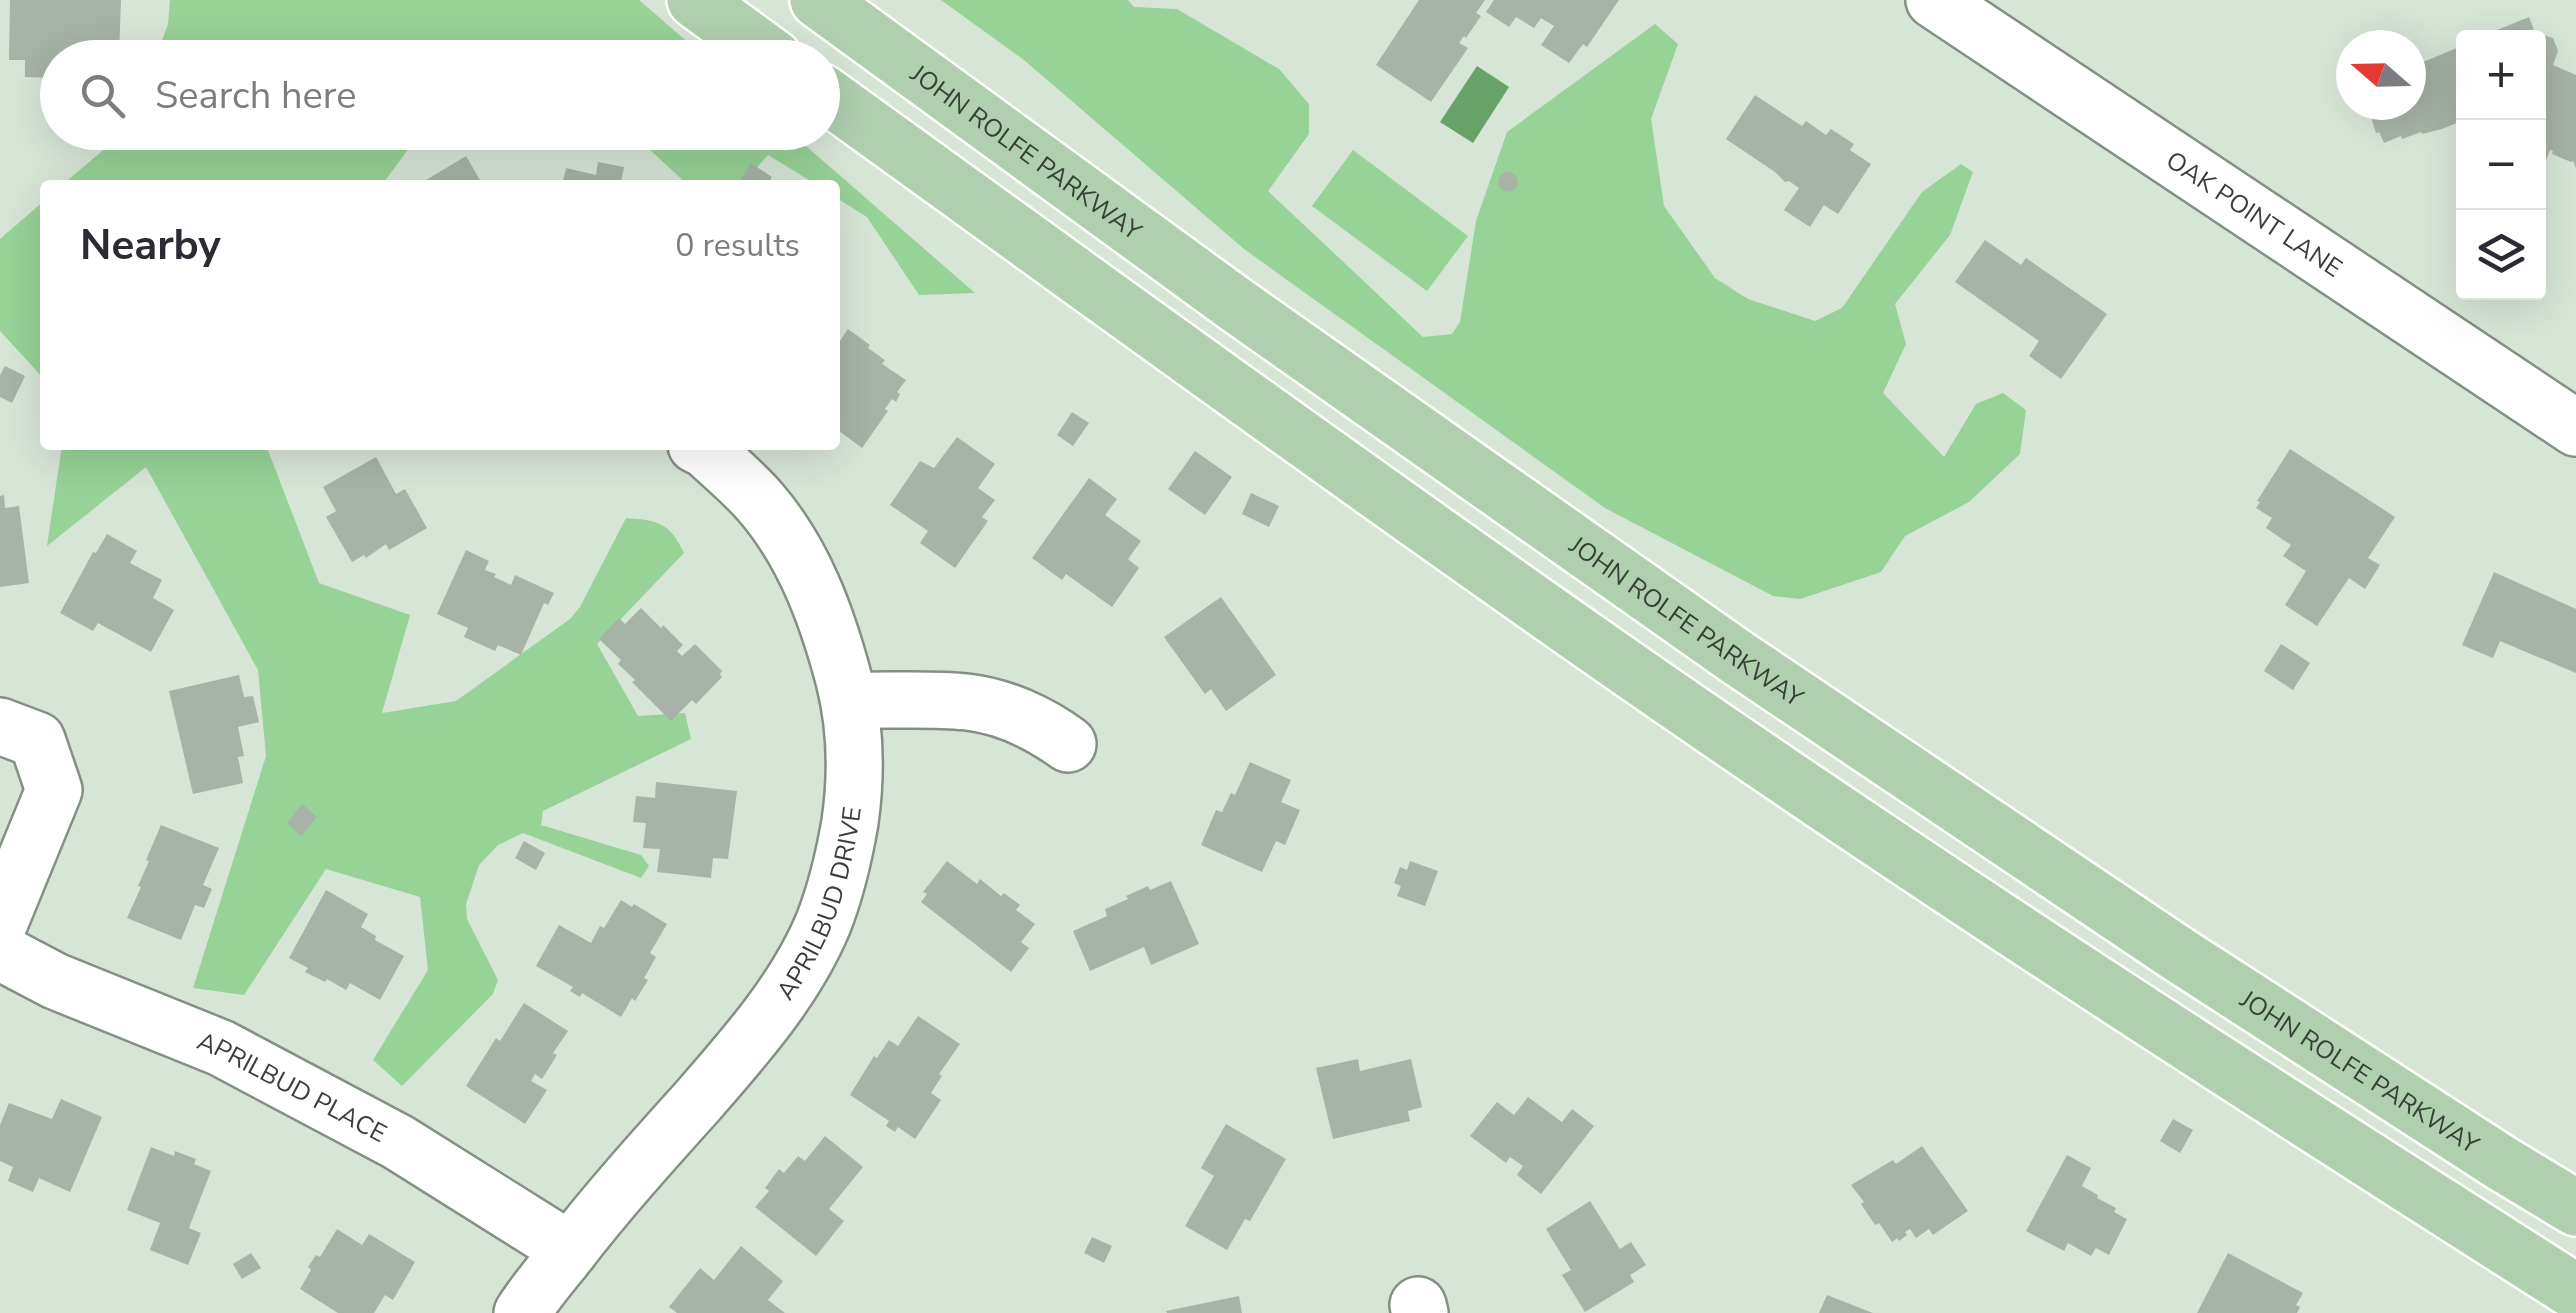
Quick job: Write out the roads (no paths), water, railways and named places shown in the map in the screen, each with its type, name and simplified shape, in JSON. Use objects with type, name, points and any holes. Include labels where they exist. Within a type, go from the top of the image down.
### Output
[{"type":"main road","points":[[695,0],[749,40]]},
{"type":"main road","name":"JOHN ROLFE PARKWAY","points":[[818,0],[1235,304],[1738,658],[2178,954],[2576,1208]]},
{"type":"main road","points":[[840,105],[1655,687],[2177,1038],[2576,1292]]},
{"type":"street","name":"OAK POINT LANE","points":[[1934,0],[2576,428]]},
{"type":"street","name":"APRILBUD DRIVE","points":[[522,1313],[603,1206],[743,1050],[802,966],[822,926],[844,856],[855,790],[855,736],[832,634],[786,536],[760,501],[706,450]]},
{"type":"street","points":[[849,700],[968,702],[1044,727],[1068,744]]},
{"type":"street","points":[[0,726],[37,740],[54,790],[0,922]]},
{"type":"street","name":"APRILBUD PLACE","points":[[0,952],[55,980],[221,1048],[398,1142],[570,1250]]}]
